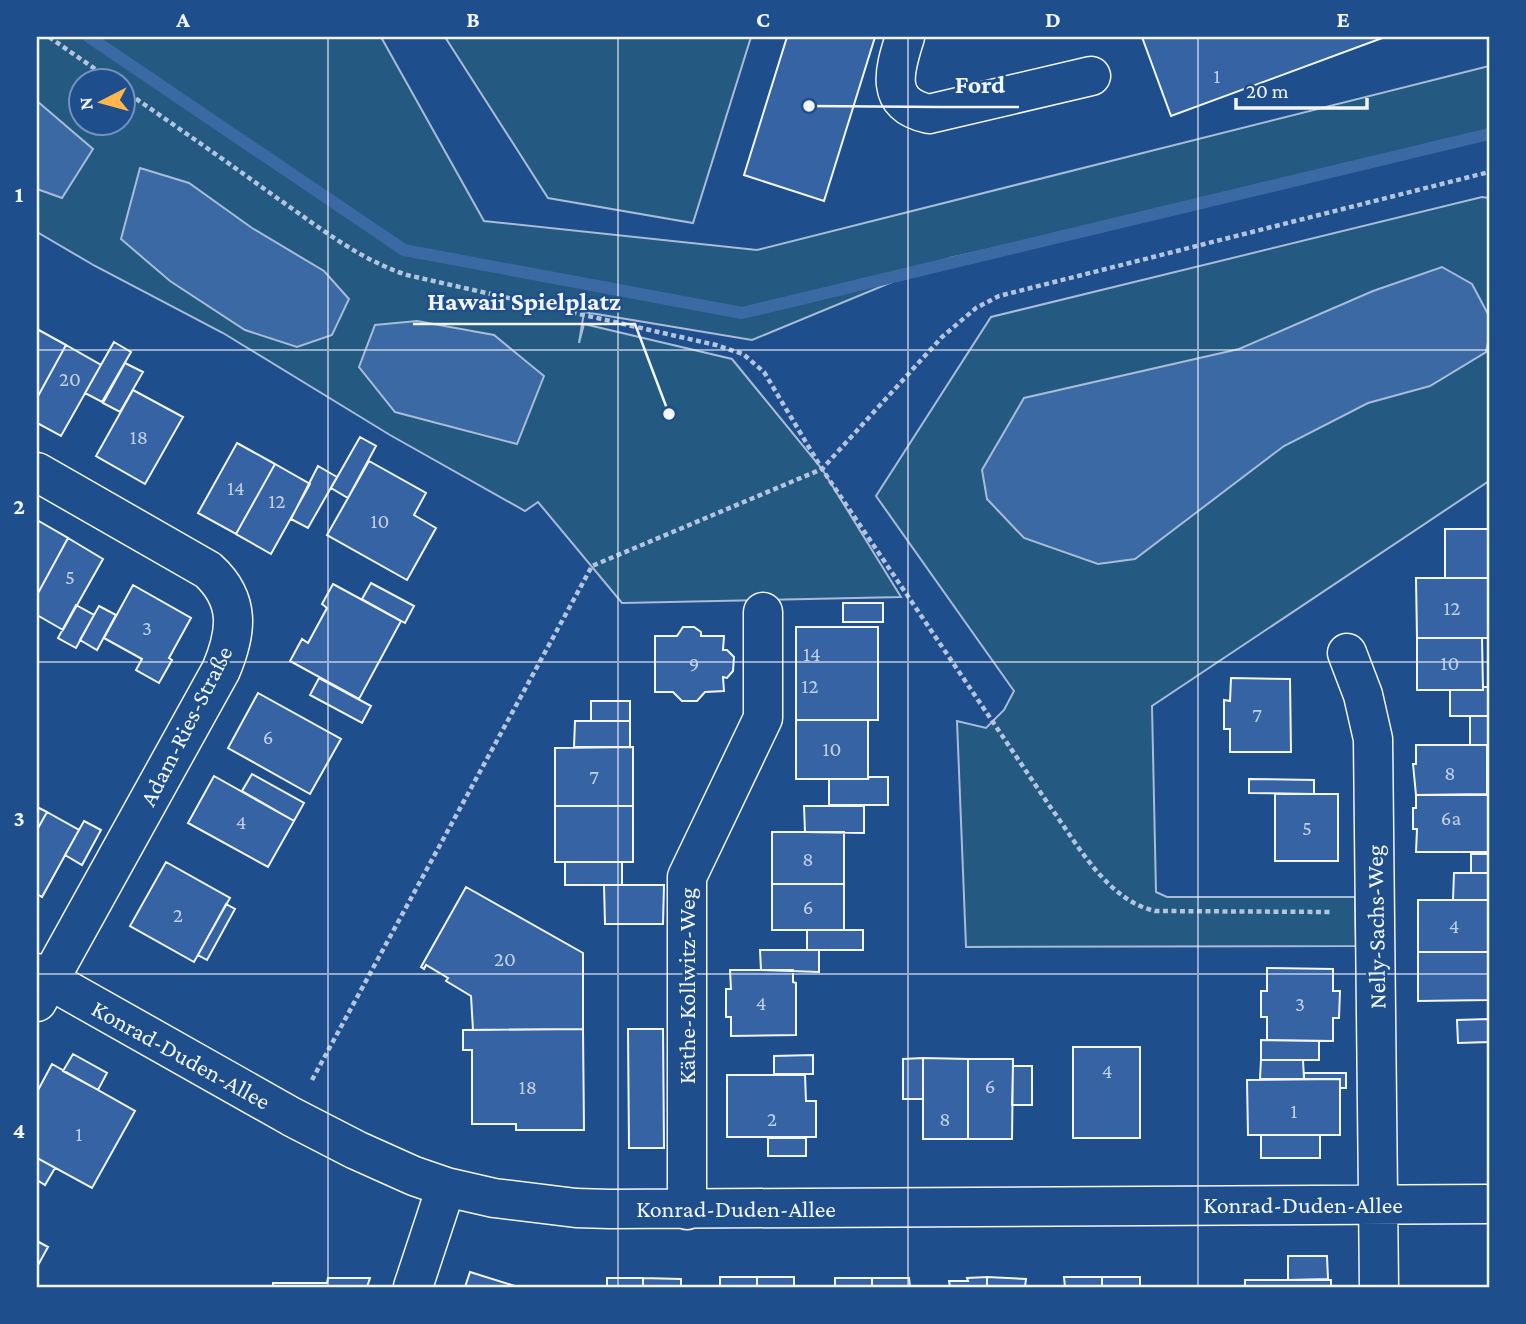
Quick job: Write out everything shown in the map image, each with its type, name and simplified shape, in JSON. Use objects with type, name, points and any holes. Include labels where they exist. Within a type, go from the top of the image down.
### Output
[{"type":"street","points":[[905,37],[895,71],[898,93],[910,108],[929,114],[1091,76]]},
{"type":"street","name":"Adam-Ries-Straße","points":[[37,471],[208,570],[226,590],[234,619],[232,640],[221,670],[41,985]]},
{"type":"street","name":"Käthe-Kollwitz-Weg","points":[[687,1210],[687,877],[763,718],[763,612]]},
{"type":"street","name":"Nelly-Sachs-Weg","points":[[1347,653],[1363,695],[1373,739],[1380,1287]]},
{"type":"street","name":"Konrad-Duden-Allee","points":[[41,985],[356,1150],[446,1187],[494,1198],[576,1208],[687,1210],[1489,1204]]},
{"type":"street","points":[[413,1287],[446,1187]]},
{"type":"path","points":[[49,37],[91,66]]},
{"type":"path","points":[[136,99],[349,248],[388,269],[737,351],[750,359],[764,372],[822,469],[1076,842],[1101,875],[1137,906],[1164,912],[1376,912]]},
{"type":"path","points":[[292,1117],[592,566],[822,469],[942,337],[976,309],[999,296],[1489,172]]},
{"type":"shaded area","points":[[37,37],[381,37],[484,221],[757,250],[1489,66],[1489,137],[950,258],[752,340],[584,312],[579,343],[584,324],[732,359],[822,469],[901,597],[622,603],[538,502],[525,511],[390,435],[223,333],[95,266],[37,232]]},
{"type":"shaded area","points":[[445,37],[751,37],[693,223],[548,198]]},
{"type":"shaded area","points":[[37,101],[66,126],[66,136],[78,136],[93,149],[62,198],[37,189]]},
{"type":"shaded area","points":[[140,168],[189,183],[252,228],[324,271],[349,299],[332,335],[297,347],[245,330],[170,281],[121,239]]},
{"type":"shaded area","points":[[1482,197],[1489,198],[1489,481],[1152,706],[1156,892],[1167,897],[1355,897],[1356,946],[966,947],[957,721],[986,728],[1004,710],[1014,691],[876,496],[991,317]]},
{"type":"shaded area","points":[[1442,267],[1472,284],[1489,316],[1486,352],[1430,386],[1368,403],[1284,446],[1135,559],[1098,564],[1024,538],[987,499],[982,470],[1024,398],[1239,349],[1373,291]]},
{"type":"shaded area","points":[[417,321],[494,335],[544,376],[517,444],[395,412],[359,367],[375,325]]},
{"type":"building","points":[[787,37],[875,37],[824,201],[744,175]]},
{"type":"building","points":[[1142,37],[1385,37],[1171,116]]},
{"type":"building","points":[[37,329],[66,345],[37,398]]},
{"type":"building","points":[[114,342],[131,352],[102,402],[85,393]]},
{"type":"building","points":[[66,345],[101,365],[61,436],[37,423],[37,398]]},
{"type":"building","points":[[125,363],[143,372],[120,412],[103,403]]},
{"type":"building","points":[[133,390],[183,417],[145,484],[96,456]]},
{"type":"building","points":[[360,437],[376,446],[348,498],[331,488]]},
{"type":"building","points":[[237,443],[275,464],[236,534],[198,513]]},
{"type":"building","points":[[369,461],[426,493],[414,515],[436,528],[407,580],[327,535]]},
{"type":"building","points":[[275,464],[310,484],[271,554],[236,534]]},
{"type":"building","points":[[318,466],[337,477],[308,528],[291,519]]},
{"type":"building","points":[[37,520],[68,538],[37,595]]},
{"type":"building","points":[[1445,529],[1488,529],[1488,578],[1445,578]]},
{"type":"building","points":[[68,538],[103,559],[63,630],[37,615],[37,595]]},
{"type":"building","points":[[1416,578],[1488,578],[1488,638],[1417,638]]},
{"type":"building","points":[[371,583],[414,606],[405,623],[362,599]]},
{"type":"building","points":[[333,584],[401,621],[359,699],[290,661],[302,639],[308,643],[327,608],[322,604]]},
{"type":"building","points":[[133,585],[191,618],[159,683],[136,670],[142,659],[104,638]]},
{"type":"building","points":[[843,603],[883,603],[883,622],[843,622]]},
{"type":"building","points":[[76,605],[94,615],[76,648],[58,638]]},
{"type":"building","points":[[99,606],[116,615],[97,650],[80,640]]},
{"type":"building","points":[[683,627],[694,627],[701,632],[701,636],[724,636],[723,650],[727,650],[734,657],[733,671],[727,678],[723,677],[724,691],[705,692],[697,701],[682,701],[673,692],[655,692],[655,636],[677,636]]},
{"type":"building","points":[[796,627],[878,627],[878,720],[796,720]]},
{"type":"building","points":[[1417,638],[1482,638],[1483,690],[1417,690]]},
{"type":"building","points":[[319,678],[371,706],[362,723],[310,695]]},
{"type":"building","points":[[1231,678],[1290,679],[1291,752],[1230,752],[1230,729],[1224,729],[1224,700],[1230,701]]},
{"type":"building","points":[[1483,687],[1489,687],[1489,716],[1450,716],[1450,690],[1483,690]]},
{"type":"building","points":[[258,693],[341,739],[310,794],[228,748]]},
{"type":"building","points":[[591,701],[630,701],[630,721],[591,721]]},
{"type":"building","points":[[1470,716],[1489,716],[1489,745],[1470,745]]},
{"type":"building","points":[[796,720],[868,720],[868,779],[796,779]]},
{"type":"building","points":[[575,721],[630,721],[630,747],[574,747]]},
{"type":"building","points":[[1416,745],[1487,745],[1487,795],[1416,795],[1413,764],[1416,764]]},
{"type":"building","points":[[633,747],[633,806],[555,806],[555,748]]},
{"type":"building","points":[[252,774],[304,803],[294,821],[242,791]]},
{"type":"building","points":[[214,776],[294,821],[268,867],[188,823]]},
{"type":"building","points":[[888,777],[888,805],[829,805],[829,779]]},
{"type":"building","points":[[1249,779],[1314,780],[1314,794],[1249,793]]},
{"type":"building","points":[[1275,794],[1338,794],[1338,861],[1275,861]]},
{"type":"building","points":[[1489,794],[1489,852],[1416,852],[1417,829],[1413,829],[1413,808],[1416,808],[1416,795]]},
{"type":"building","points":[[555,806],[633,806],[633,862],[555,862]]},
{"type":"building","points":[[804,806],[864,806],[864,833],[805,832]]},
{"type":"building","points":[[37,807],[47,812],[37,830]]},
{"type":"building","points":[[47,812],[79,830],[42,897],[37,894],[37,830]]},
{"type":"building","points":[[84,821],[101,830],[82,865],[65,855]]},
{"type":"building","points":[[772,832],[844,832],[844,884],[772,884]]},
{"type":"building","points":[[1471,854],[1489,854],[1489,873],[1471,873]]},
{"type":"building","points":[[166,862],[230,898],[194,962],[130,926]]},
{"type":"building","points":[[565,862],[622,862],[622,885],[565,885]]},
{"type":"building","points":[[1454,873],[1489,873],[1489,900],[1453,900]]},
{"type":"building","points":[[772,884],[844,884],[844,930],[772,930]]},
{"type":"building","points":[[604,885],[664,885],[663,924],[605,924]]},
{"type":"building","points":[[466,887],[583,953],[583,1029],[473,1030],[471,996],[426,965],[424,969],[421,967]]},
{"type":"building","points":[[1418,900],[1489,900],[1489,952],[1418,952]]},
{"type":"building","points":[[226,904],[235,909],[207,960],[198,955]]},
{"type":"building","points":[[807,930],[863,930],[863,950],[807,950]]},
{"type":"building","points":[[760,950],[819,950],[819,972],[761,970]]},
{"type":"building","points":[[1418,952],[1489,952],[1489,1000],[1418,1001]]},
{"type":"building","points":[[1267,968],[1333,969],[1333,991],[1340,991],[1339,1018],[1333,1018],[1333,1041],[1267,1040],[1267,1017],[1261,1017],[1261,991],[1267,991]]},
{"type":"building","points":[[730,970],[793,970],[793,982],[796,983],[796,1035],[731,1036],[731,1017],[726,1017],[726,989],[731,989]]},
{"type":"building","points":[[1489,1019],[1489,1042],[1458,1043],[1457,1020]]},
{"type":"building","points":[[583,1029],[584,1130],[516,1130],[516,1124],[472,1124],[472,1050],[463,1050],[463,1030]]},
{"type":"building","points":[[628,1029],[663,1029],[664,1148],[629,1148]]},
{"type":"building","points":[[1261,1040],[1319,1041],[1319,1060],[1261,1060]]},
{"type":"building","points":[[1073,1047],[1140,1047],[1140,1138],[1073,1138]]},
{"type":"building","points":[[73,1054],[107,1073],[98,1090],[63,1071]]},
{"type":"building","points":[[813,1055],[813,1074],[774,1074],[774,1056]]},
{"type":"building","points":[[923,1058],[968,1059],[968,1139],[923,1139]]},
{"type":"building","points":[[923,1058],[923,1099],[903,1099],[903,1059]]},
{"type":"building","points":[[968,1059],[1013,1059],[1012,1139],[968,1139]]},
{"type":"building","points":[[1261,1060],[1303,1060],[1304,1079],[1260,1079]]},
{"type":"building","points":[[52,1064],[135,1111],[92,1188],[37,1158],[37,1092]]},
{"type":"building","points":[[1013,1066],[1032,1066],[1032,1105],[1012,1105]]},
{"type":"building","points":[[1304,1073],[1346,1073],[1346,1088],[1340,1088],[1340,1079],[1304,1079]]},
{"type":"building","points":[[727,1075],[805,1075],[806,1101],[816,1101],[816,1137],[727,1137]]},
{"type":"building","points":[[1340,1079],[1340,1135],[1248,1135],[1247,1080]]},
{"type":"building","points":[[1261,1135],[1320,1135],[1320,1158],[1261,1158]]},
{"type":"building","points":[[768,1138],[806,1138],[806,1156],[768,1156]]},
{"type":"building","points":[[37,1158],[55,1168],[45,1185],[37,1180]]},
{"type":"building","points":[[37,1241],[48,1247],[37,1267]]},
{"type":"building","points":[[1288,1256],[1327,1256],[1328,1279],[1288,1280]]},
{"type":"building","points":[[470,1272],[518,1287],[465,1287]]},
{"type":"building","points":[[720,1277],[757,1277],[757,1287],[720,1287]]},
{"type":"building","points":[[757,1277],[794,1277],[794,1287],[757,1287]]},
{"type":"building","points":[[987,1277],[987,1287],[950,1287],[949,1281]]},
{"type":"building","points":[[987,1277],[1026,1279],[1025,1287],[987,1287]]},
{"type":"building","points":[[1064,1277],[1102,1277],[1102,1287],[1065,1287]]},
{"type":"building","points":[[1102,1277],[1140,1277],[1140,1287],[1102,1287]]},
{"type":"building","points":[[328,1278],[370,1278],[367,1287],[273,1287],[273,1283],[327,1283]]},
{"type":"building","points":[[607,1278],[643,1278],[643,1287],[607,1287]]},
{"type":"building","points":[[643,1278],[681,1279],[681,1287],[643,1287]]},
{"type":"building","points":[[835,1278],[872,1278],[872,1287],[835,1287]]},
{"type":"building","points":[[872,1278],[909,1278],[910,1287],[872,1287]]},
{"type":"building","points":[[1245,1280],[1331,1280],[1331,1287],[1245,1287]]},
{"type":"waterway","points":[[89,37],[404,250],[742,313],[1489,134]]},
{"type":"place","name":"Ford","points":[[809,106]]},
{"type":"place","name":"Hawaii Spielplatz","points":[[669,414]]}]
